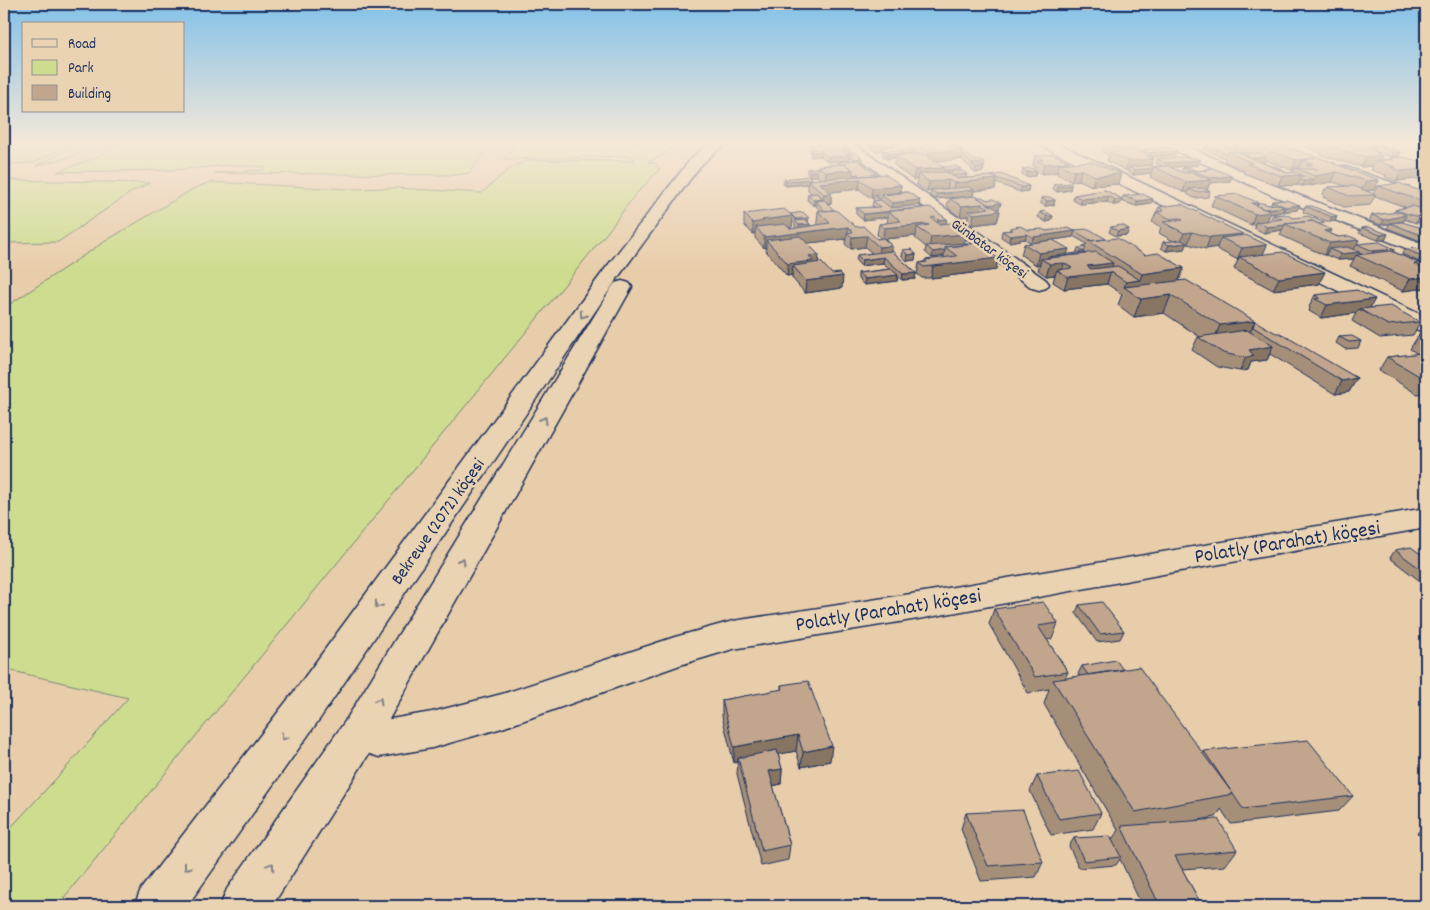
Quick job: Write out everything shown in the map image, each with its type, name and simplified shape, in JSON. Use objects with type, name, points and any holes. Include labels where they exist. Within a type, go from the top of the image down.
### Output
[{"type":"street","name":"Bekrewe (2072) köçesi","points":[[158,906],[307,705],[612,273],[679,184]]},
{"type":"street","name":"Bekrewe (2072) köçesi","points":[[244,906],[360,733],[630,274],[693,184]]},
{"type":"street","name":"Günbatar köçesi","points":[[902,184],[1039,284]]},
{"type":"street","points":[[1133,184],[1426,325]]},
{"type":"street","points":[[1259,184],[1426,251]]},
{"type":"street","points":[[1383,184],[1426,200]]},
{"type":"street","name":"Polatly (Parahat) köçesi","points":[[360,733],[379,739],[432,730],[502,711],[675,652],[733,635],[924,605],[1168,561],[1426,518]]},
{"type":"green space","points":[[4,184],[147,184],[133,191],[58,242],[4,243]]},
{"type":"green space","points":[[204,184],[258,184],[347,189],[396,188],[482,193],[492,184],[645,184],[57,906],[4,906],[4,835],[128,698],[4,669],[4,308],[104,242],[193,189]]},
{"type":"building","points":[[813,184],[822,184],[831,193],[824,194]]},
{"type":"building","points":[[867,184],[901,185],[872,188]]},
{"type":"building","points":[[1015,184],[1029,186],[1022,187]]},
{"type":"building","points":[[1055,184],[1071,184],[1071,185]]},
{"type":"building","points":[[1403,184],[1426,193],[1426,202],[1424,202],[1378,186]]},
{"type":"building","points":[[1354,186],[1376,195],[1349,196],[1328,187]]},
{"type":"building","points":[[968,187],[974,190],[937,194],[931,190]]},
{"type":"building","points":[[1202,188],[1210,191],[1196,192],[1189,189]]},
{"type":"building","points":[[1105,190],[1122,199],[1115,200],[1109,196],[1082,199],[1074,195]]},
{"type":"building","points":[[907,192],[881,195],[879,199],[874,195]]},
{"type":"building","points":[[908,192],[920,200],[892,203],[881,195]]},
{"type":"building","points":[[817,193],[823,199],[814,200],[808,194]]},
{"type":"building","points":[[1143,194],[1153,199],[1138,201],[1123,196]]},
{"type":"building","points":[[1238,194],[1259,203],[1251,203],[1271,212],[1255,214],[1215,196]]},
{"type":"building","points":[[975,196],[1000,211],[974,214],[969,211],[989,208],[982,204],[962,206],[950,199]]},
{"type":"building","points":[[977,197],[987,200],[993,199],[1001,203],[989,205]]},
{"type":"building","points":[[1050,197],[1055,200],[1047,201],[1041,198]]},
{"type":"building","points":[[824,200],[834,210],[825,211],[816,201]]},
{"type":"building","points":[[881,200],[891,208],[919,205],[922,208],[864,214],[856,208],[880,207],[873,201]]},
{"type":"building","points":[[1286,200],[1300,205],[1286,207],[1272,201]]},
{"type":"building","points":[[1258,203],[1277,204],[1284,207],[1264,209],[1257,206]]},
{"type":"building","points":[[1181,204],[1243,234],[1210,237],[1192,232],[1184,233],[1163,222],[1183,220],[1179,218],[1171,219],[1156,212],[1164,211],[1159,207]]},
{"type":"building","points":[[1305,206],[1312,206],[1337,216],[1332,217]]},
{"type":"building","points":[[1412,206],[1426,210],[1426,213],[1423,213],[1426,214],[1426,217],[1419,217],[1395,210]]},
{"type":"building","points":[[930,207],[947,219],[938,220],[935,217],[931,218],[939,224],[951,223],[966,234],[931,237],[917,227],[929,225],[926,224],[884,228],[879,224],[901,221],[888,211]]},
{"type":"building","points":[[784,209],[793,216],[753,223],[744,214]]},
{"type":"building","points":[[836,210],[856,227],[863,226],[877,239],[883,238],[892,246],[879,247],[867,236],[852,237],[847,233],[853,232],[848,227],[764,237],[756,227],[785,224],[790,229],[830,223],[818,211]]},
{"type":"building","points":[[1045,211],[1053,216],[1047,216],[1040,212]]},
{"type":"building","points":[[803,212],[809,218],[796,219],[790,214]]},
{"type":"building","points":[[1399,212],[1406,215],[1384,220],[1372,215]]},
{"type":"building","points":[[1285,214],[1294,218],[1308,216],[1325,223],[1319,224],[1312,221],[1267,227],[1256,222],[1282,219],[1273,215]]},
{"type":"building","points":[[806,220],[810,224],[799,225],[795,221]]},
{"type":"building","points":[[1312,221],[1332,230],[1324,231],[1338,237],[1349,236],[1359,240],[1330,243],[1285,224]]},
{"type":"building","points":[[1402,222],[1422,228],[1426,227],[1426,230],[1421,231],[1426,233],[1426,237],[1390,223]]},
{"type":"building","points":[[1122,225],[1129,229],[1118,231],[1111,227]]},
{"type":"building","points":[[1020,226],[1028,230],[1042,229],[1046,231],[1068,228],[1075,231],[1033,237],[1027,234],[1010,236],[1002,231],[1013,230],[1010,228]]},
{"type":"building","points":[[1368,227],[1388,234],[1381,235],[1362,228]]},
{"type":"building","points":[[1089,229],[1106,239],[1092,241],[1073,230]]},
{"type":"building","points":[[1246,235],[1267,245],[1242,248],[1221,238]]},
{"type":"building","points":[[800,236],[819,255],[809,256],[813,261],[788,264],[766,240]]},
{"type":"building","points":[[1117,238],[1145,255],[1158,253],[1184,268],[1142,274],[1088,241]]},
{"type":"building","points":[[1053,240],[1069,249],[1039,253],[1024,244]]},
{"type":"building","points":[[1181,240],[1187,243],[1169,245],[1163,242]]},
{"type":"building","points":[[1379,242],[1395,249],[1373,251],[1357,244]]},
{"type":"building","points":[[966,243],[968,245],[945,247],[945,250],[933,252],[926,246]]},
{"type":"building","points":[[977,243],[998,258],[924,267],[919,263],[927,262],[925,260],[957,256],[945,247]]},
{"type":"building","points":[[1086,247],[1084,252],[1078,248]]},
{"type":"building","points":[[1347,247],[1360,252],[1341,254],[1329,249]]},
{"type":"building","points":[[1416,248],[1426,252],[1426,256],[1405,249]]},
{"type":"building","points":[[911,249],[916,254],[908,255],[903,250]]},
{"type":"building","points":[[892,251],[916,273],[903,274],[884,257],[862,260],[857,255]]},
{"type":"building","points":[[1391,251],[1419,263],[1414,264],[1426,269],[1426,277],[1410,279],[1356,255]]},
{"type":"building","points":[[1084,252],[1086,254],[1047,257]]},
{"type":"building","points":[[1096,252],[1113,263],[1087,266],[1091,269],[1118,266],[1140,280],[1126,282],[1111,272],[1068,277],[1057,270],[1072,268],[1064,263],[1050,264],[1041,259]]},
{"type":"building","points":[[1283,252],[1325,272],[1279,278],[1239,257]]},
{"type":"building","points":[[821,262],[832,274],[840,273],[843,276],[806,281],[793,266]]},
{"type":"building","points":[[891,269],[898,275],[865,279],[858,273]]},
{"type":"building","points":[[1186,280],[1255,321],[1220,325],[1171,295],[1141,299],[1124,287]]},
{"type":"building","points":[[1357,290],[1375,299],[1327,305],[1315,299],[1320,298],[1315,295]]},
{"type":"building","points":[[1391,306],[1420,322],[1388,325],[1359,309]]},
{"type":"building","points":[[1255,321],[1276,333],[1280,333],[1357,378],[1342,381],[1253,327]]},
{"type":"building","points":[[1247,330],[1273,346],[1249,350],[1254,356],[1246,358],[1223,353],[1198,337]]},
{"type":"building","points":[[1426,335],[1426,341],[1418,336]]},
{"type":"building","points":[[1352,336],[1361,341],[1349,342],[1339,337]]},
{"type":"building","points":[[1422,353],[1426,356],[1426,380],[1387,357]]},
{"type":"building","points":[[1411,547],[1426,558],[1426,573],[1395,550]]},
{"type":"building","points":[[1043,602],[1058,623],[1038,626],[1068,672],[1035,677],[994,609]]},
{"type":"building","points":[[1102,602],[1124,631],[1100,634],[1079,605]]},
{"type":"building","points":[[1116,660],[1123,670],[1088,675],[1082,666]]},
{"type":"building","points":[[1139,667],[1233,794],[1135,812],[1053,680]]},
{"type":"building","points":[[808,681],[832,746],[803,752],[798,735],[734,747],[722,700],[783,689],[781,685]]},
{"type":"building","points":[[1308,740],[1353,796],[1243,809],[1204,751]]},
{"type":"building","points":[[777,750],[782,769],[769,771],[790,845],[762,851],[738,758]]},
{"type":"building","points":[[1079,771],[1101,813],[1059,819],[1037,776]]},
{"type":"building","points":[[1023,810],[1043,862],[988,866],[966,813]]},
{"type":"building","points":[[1218,819],[1237,850],[1175,856],[1202,906],[1160,906],[1121,826]]},
{"type":"building","points":[[1110,836],[1121,857],[1084,861],[1074,838]]}]
